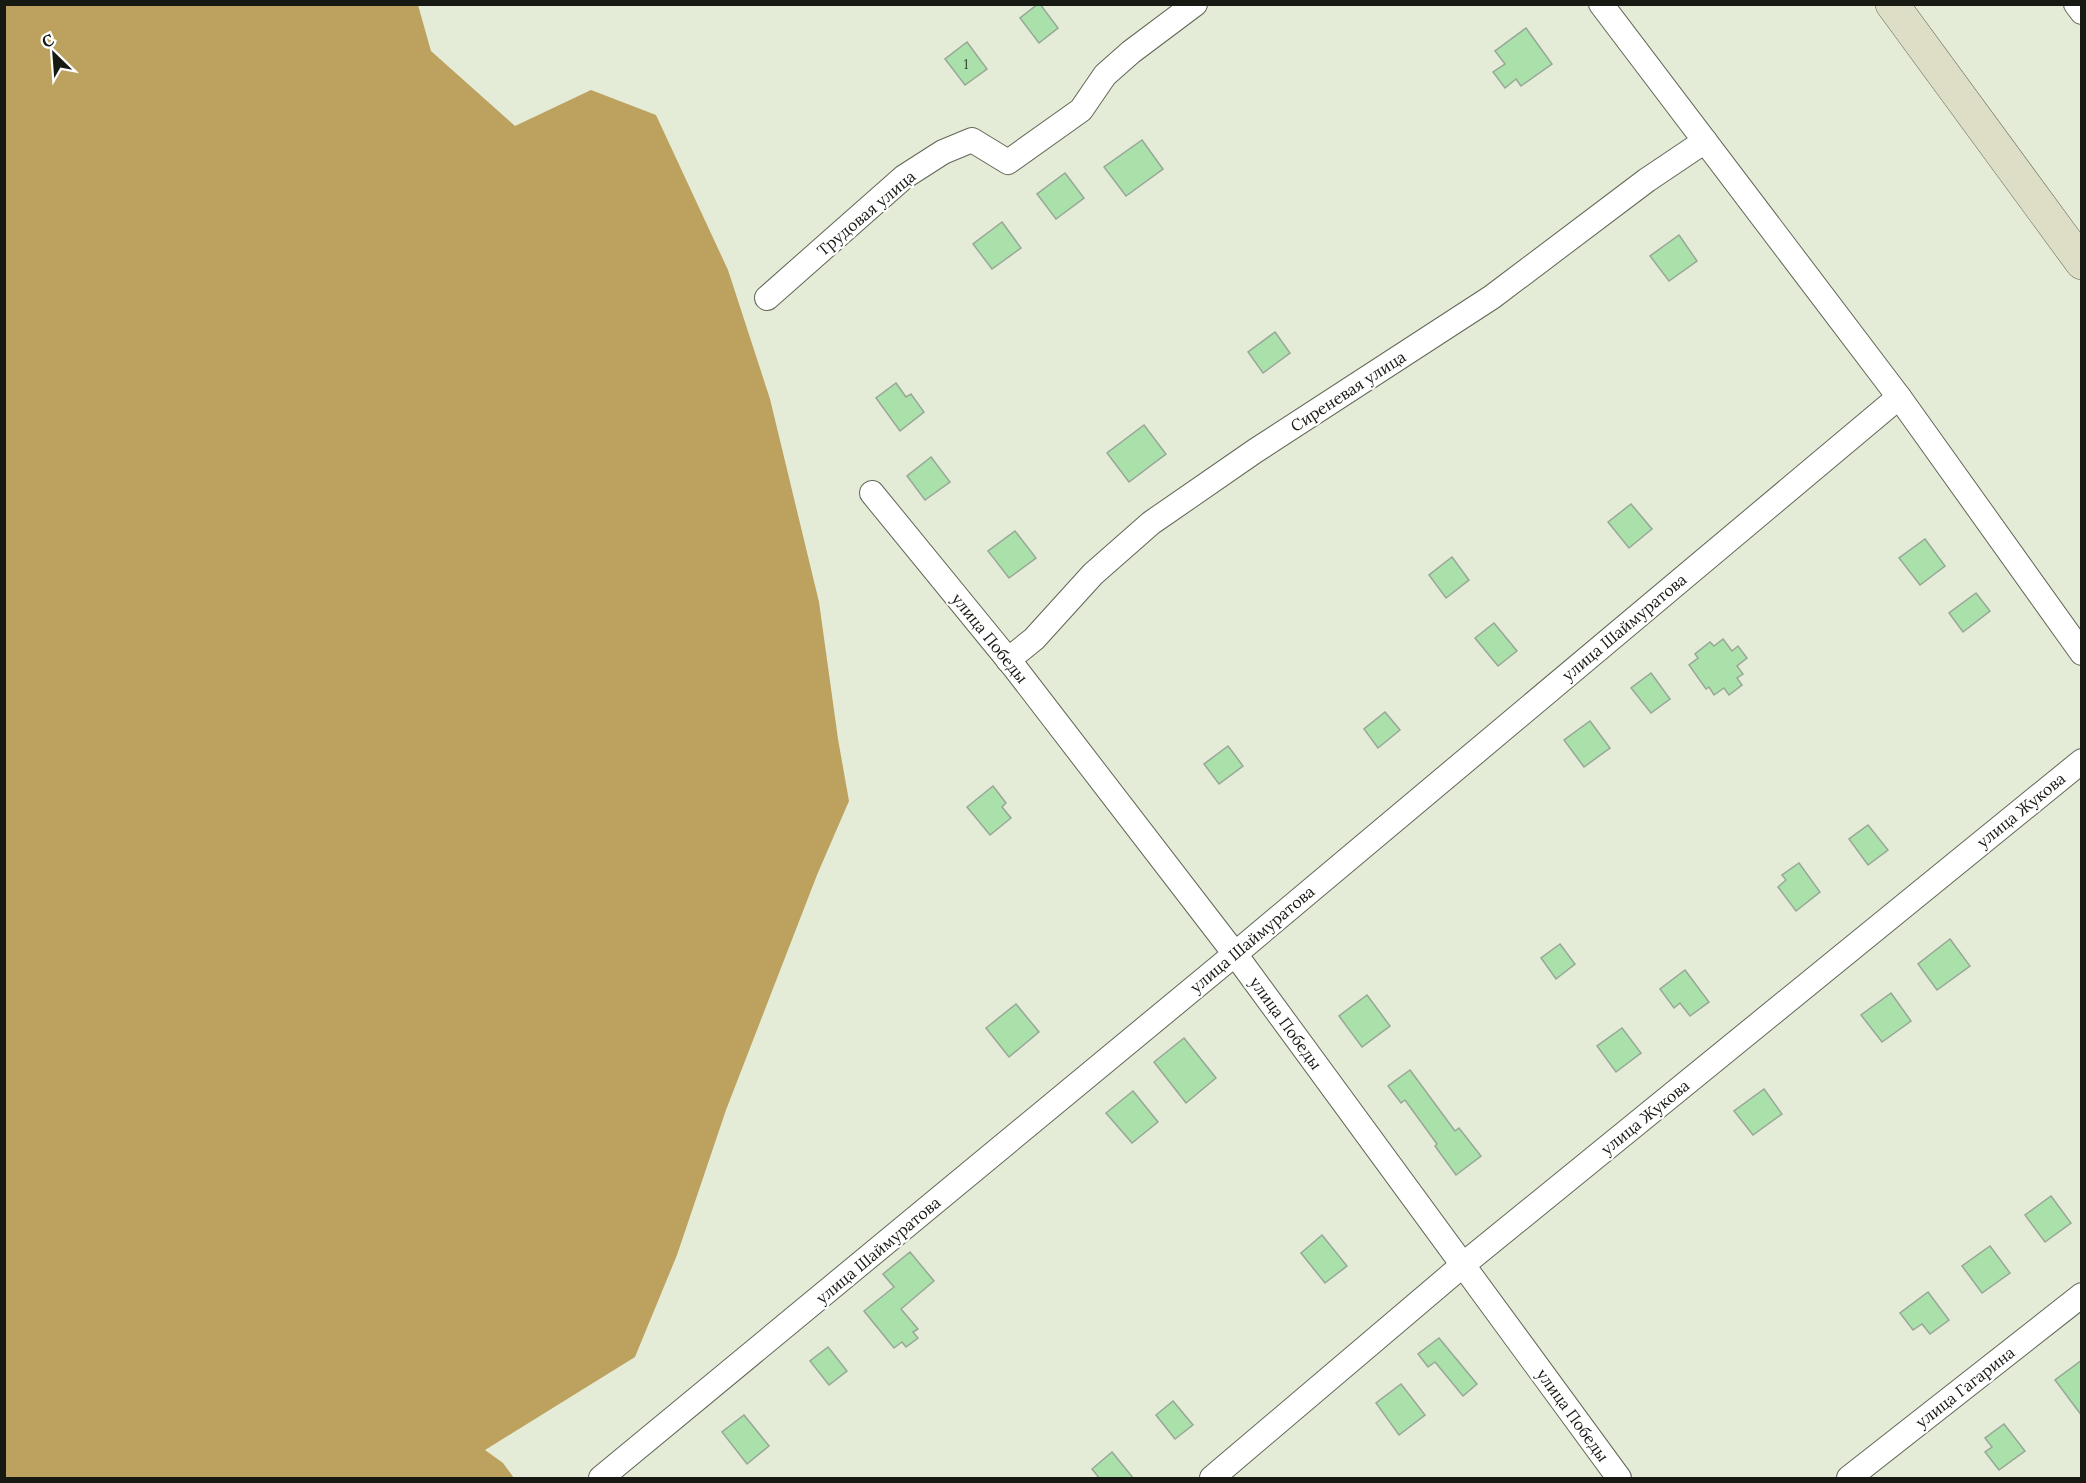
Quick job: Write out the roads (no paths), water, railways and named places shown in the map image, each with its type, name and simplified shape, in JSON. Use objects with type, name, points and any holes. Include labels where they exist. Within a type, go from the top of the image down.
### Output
[{"type":"main road","points":[[1892,4],[2082,263]]},
{"type":"street","name":"Трудовая улица","points":[[767,298],[904,177],[943,152],[972,140],[1008,162],[1081,110],[1105,75],[1131,52],[1196,4]]},
{"type":"street","points":[[1601,4],[1899,397],[2082,654]]},
{"type":"street","points":[[2076,4],[2082,12]]},
{"type":"street","name":"Сиреневая улица","points":[[1008,660],[1034,639],[1093,574],[1150,523],[1255,451],[1492,297],[1647,180],[1705,141]]},
{"type":"street","name":"улица Шаймуратова","points":[[602,1479],[1235,954],[1899,397]]},
{"type":"street","name":"улица Победы","points":[[872,493],[1008,660],[1235,954],[1464,1264],[1619,1479]]},
{"type":"street","name":"улица Жукова","points":[[1212,1479],[1464,1264],[2082,762]]},
{"type":"street","name":"улица Гагарина","points":[[1848,1479],[2082,1295]]}]
